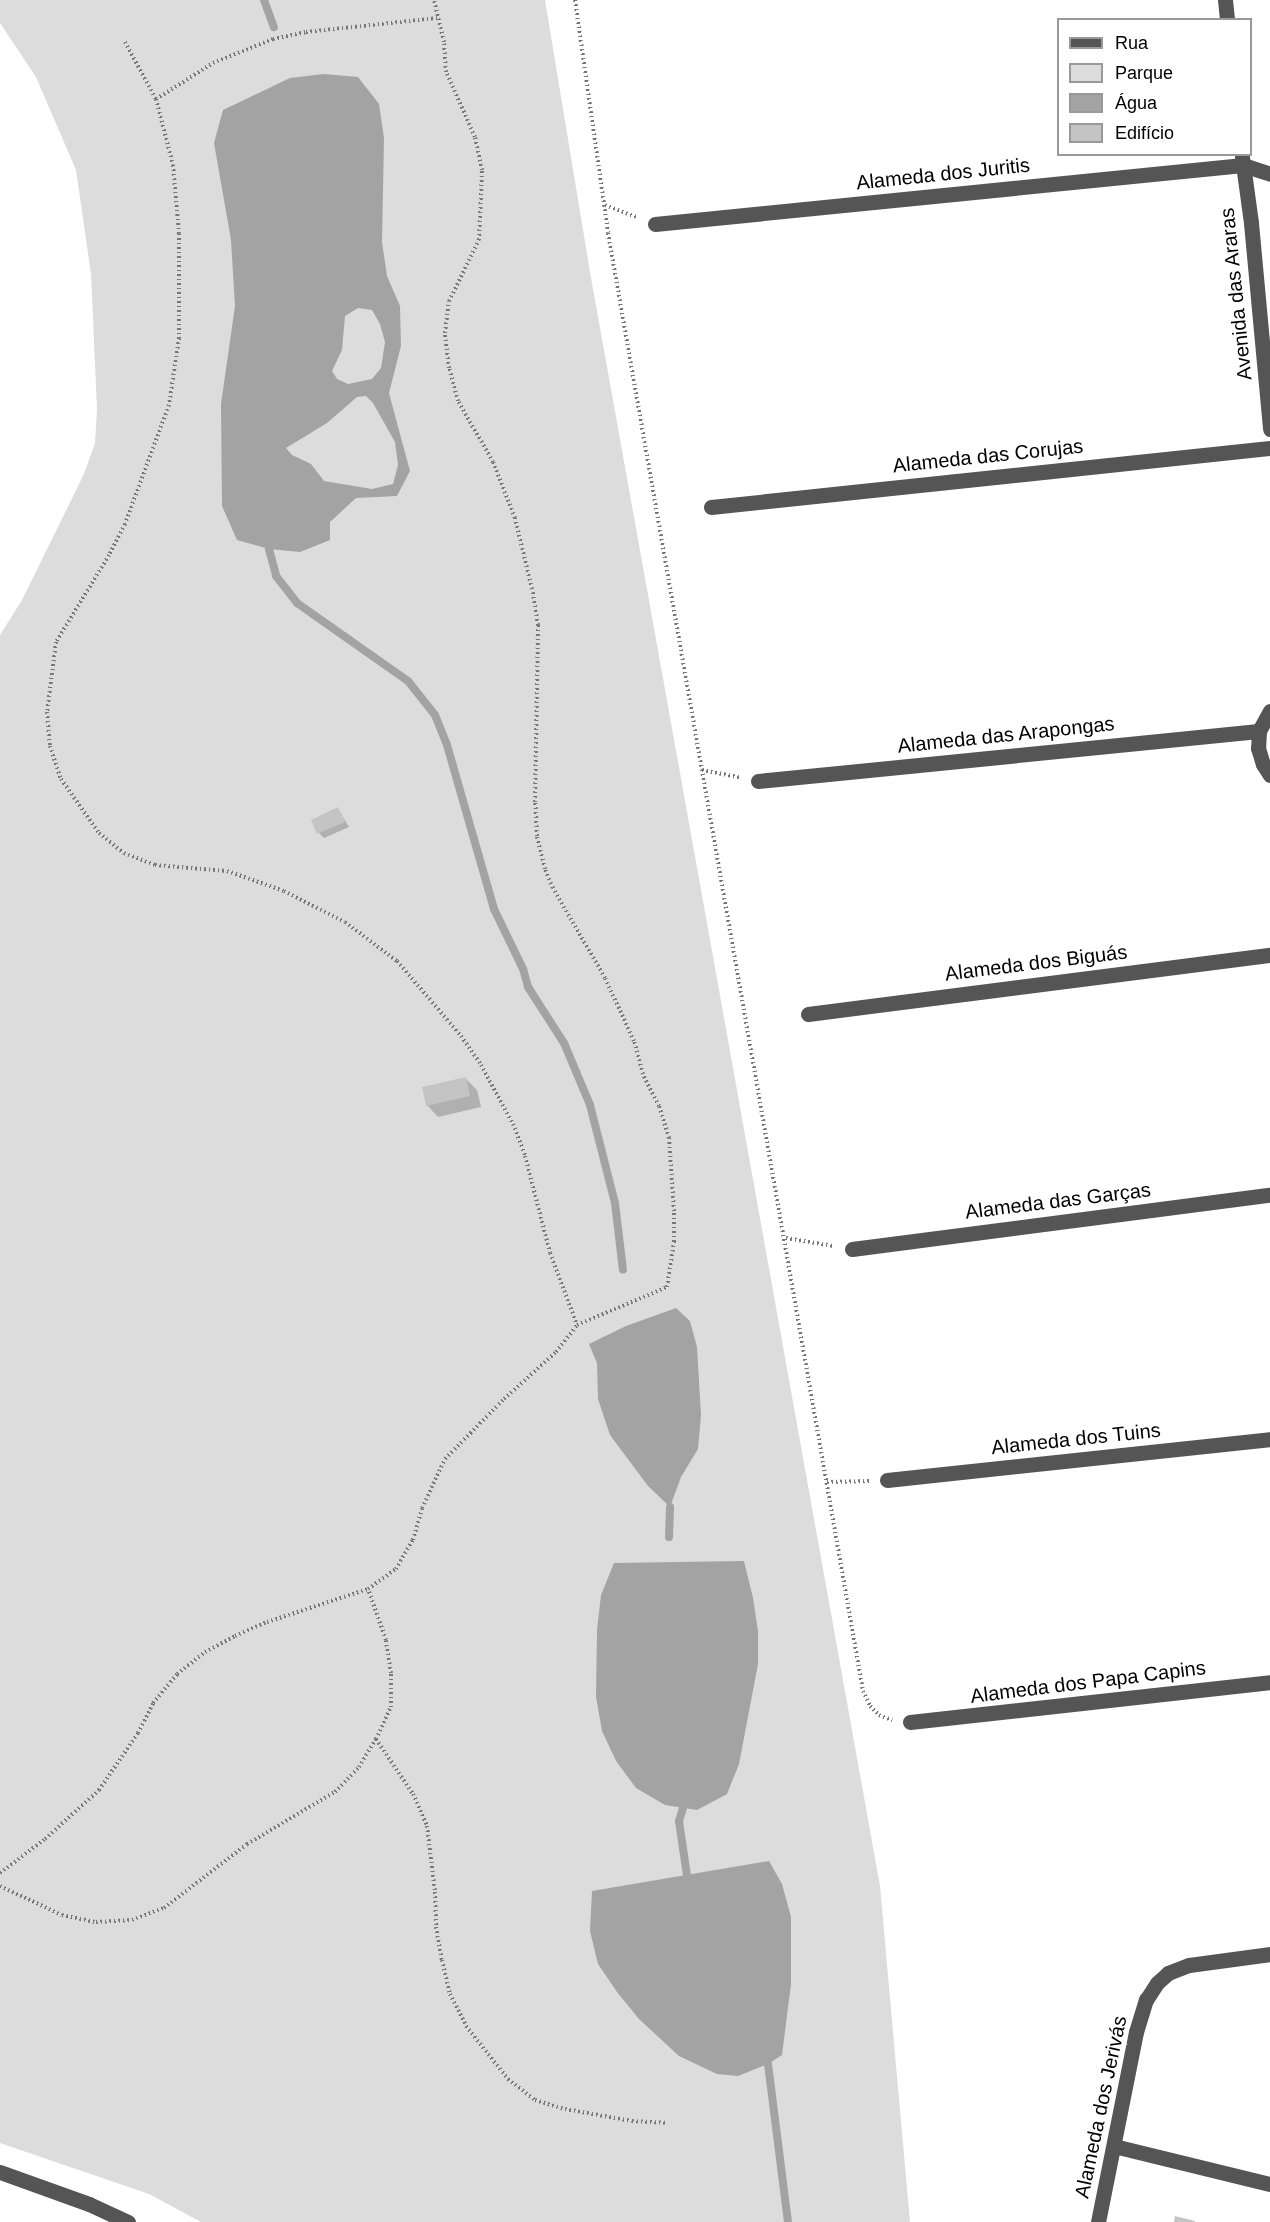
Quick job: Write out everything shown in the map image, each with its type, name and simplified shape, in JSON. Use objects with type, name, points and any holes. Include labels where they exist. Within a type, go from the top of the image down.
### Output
[{"type":"street","points":[[1225,0],[1227,18]]},
{"type":"street","name":"Alameda dos Juritis","points":[[655,224],[1242,160],[1270,174]]},
{"type":"street","name":"Avenida das Araras","points":[[1242,160],[1270,429]]},
{"type":"street","name":"Alameda das Corujas","points":[[711,507],[1270,448]]},
{"type":"street","points":[[1270,711],[1259,731],[1258,748],[1263,764],[1270,775]]},
{"type":"street","name":"Alameda das Arapongas","points":[[758,781],[1259,731]]},
{"type":"street","name":"Alameda dos Biguás","points":[[808,1014],[1270,955]]},
{"type":"street","name":"Alameda das Garças","points":[[852,1249],[1270,1195]]},
{"type":"street","name":"Alameda dos Tuins","points":[[887,1480],[1270,1439]]},
{"type":"street","name":"Alameda dos Papa Capins","points":[[910,1722],[1270,1682]]},
{"type":"street","name":"Alameda dos Jerivás","points":[[1098,2222],[1136,2032],[1146,2000],[1157,1983],[1168,1972],[1189,1965],[1270,1954]]},
{"type":"street","points":[[1114,2145],[1270,2184]]},
{"type":"street","points":[[0,2172],[89,2204],[128,2222]]},
{"type":"path","points":[[0,1874],[45,1839],[99,1790],[138,1733],[153,1702],[177,1674],[205,1652],[267,1622],[368,1589],[396,1569],[413,1540],[422,1508],[445,1460],[504,1399],[556,1352],[577,1325],[667,1287],[674,1242],[673,1171],[669,1138],[659,1106],[643,1074],[634,1041],[606,978],[553,888],[537,836],[535,732],[538,625],[532,589],[515,518],[493,462],[458,401],[449,368],[445,333],[449,301],[479,240],[482,170],[475,137],[446,72],[444,42],[434,0]]},
{"type":"path","points":[[575,0],[604,205],[786,1238],[863,1690],[870,1706],[879,1715],[910,1722]]},
{"type":"path","points":[[156,99],[213,63],[273,39],[306,32],[438,18]]},
{"type":"path","points":[[125,42],[156,99],[173,165],[179,234],[179,338],[176,371],[169,405],[125,524],[109,555],[56,642],[47,712],[53,757],[61,779],[78,807],[99,833],[123,854],[155,865],[227,871],[253,879],[345,922],[397,961],[461,1036],[481,1065],[513,1124],[525,1156],[550,1253],[577,1325]]},
{"type":"path","points":[[604,205],[655,224]]},
{"type":"path","points":[[702,770],[758,781]]},
{"type":"path","points":[[786,1238],[852,1249]]},
{"type":"path","points":[[827,1482],[887,1480]]},
{"type":"path","points":[[0,1886],[62,1915],[96,1922],[132,1920],[164,1908],[247,1844],[335,1792],[359,1767],[376,1739],[391,1707],[391,1673],[386,1640],[368,1589]]},
{"type":"path","points":[[376,1739],[413,1794],[427,1826],[435,1892],[436,1926],[442,1960],[450,1994],[466,2026],[508,2079],[535,2100],[565,2109],[632,2121],[665,2123]]},
{"type":"green space","points":[[0,0],[545,0],[590,272],[880,1886],[910,2222],[201,2222],[149,2194],[0,2143],[0,635],[22,600],[84,474],[95,443],[97,409],[91,274],[76,170],[36,77],[0,23]]},
{"type":"water","points":[[324,74],[358,77],[379,104],[384,138],[382,242],[387,276],[400,306],[401,346],[389,393],[410,471],[397,496],[356,498],[330,522],[330,540],[300,552],[269,549],[237,540],[222,506],[221,404],[235,306],[231,240],[214,143],[223,110],[290,78]],"holes":[[[358,308],[372,310],[380,324],[385,342],[381,368],[372,379],[348,384],[337,379],[332,371],[342,350],[345,316]],[[366,396],[373,403],[395,442],[398,465],[393,484],[372,489],[324,481],[311,464],[292,455],[286,448],[327,423],[357,397]]]},
{"type":"water","points":[[676,1308],[690,1321],[697,1347],[701,1415],[698,1449],[681,1477],[670,1507],[648,1486],[610,1435],[598,1399],[597,1363],[589,1344],[626,1326]]},
{"type":"water","points":[[744,1561],[758,1631],[758,1664],[739,1764],[727,1794],[697,1810],[665,1805],[636,1788],[616,1761],[602,1731],[596,1697],[597,1630],[601,1595],[614,1563]]},
{"type":"water","points":[[769,1861],[782,1884],[791,1917],[791,1984],[782,2055],[768,2064],[738,2076],[717,2074],[679,2056],[639,2019],[617,1992],[598,1964],[590,1931],[592,1891]]},
{"type":"building","points":[[338,807],[345,822],[317,834],[311,820]]},
{"type":"building","points":[[466,1077],[470,1096],[426,1106],[422,1087]]},
{"type":"building","points":[[1175,2216],[1195,2221],[1195,2222],[1174,2222]]},
{"type":"waterway","points":[[264,0],[274,27]]},
{"type":"waterway","points":[[269,549],[276,576],[297,603],[408,681],[435,715],[447,745],[494,909],[523,969],[528,987],[564,1043],[590,1105],[615,1203],[623,1270]]},
{"type":"waterway","points":[[669,1537],[670,1507]]},
{"type":"waterway","points":[[683,1808],[679,1821],[687,1876]]},
{"type":"waterway","points":[[768,2064],[788,2222]]}]
